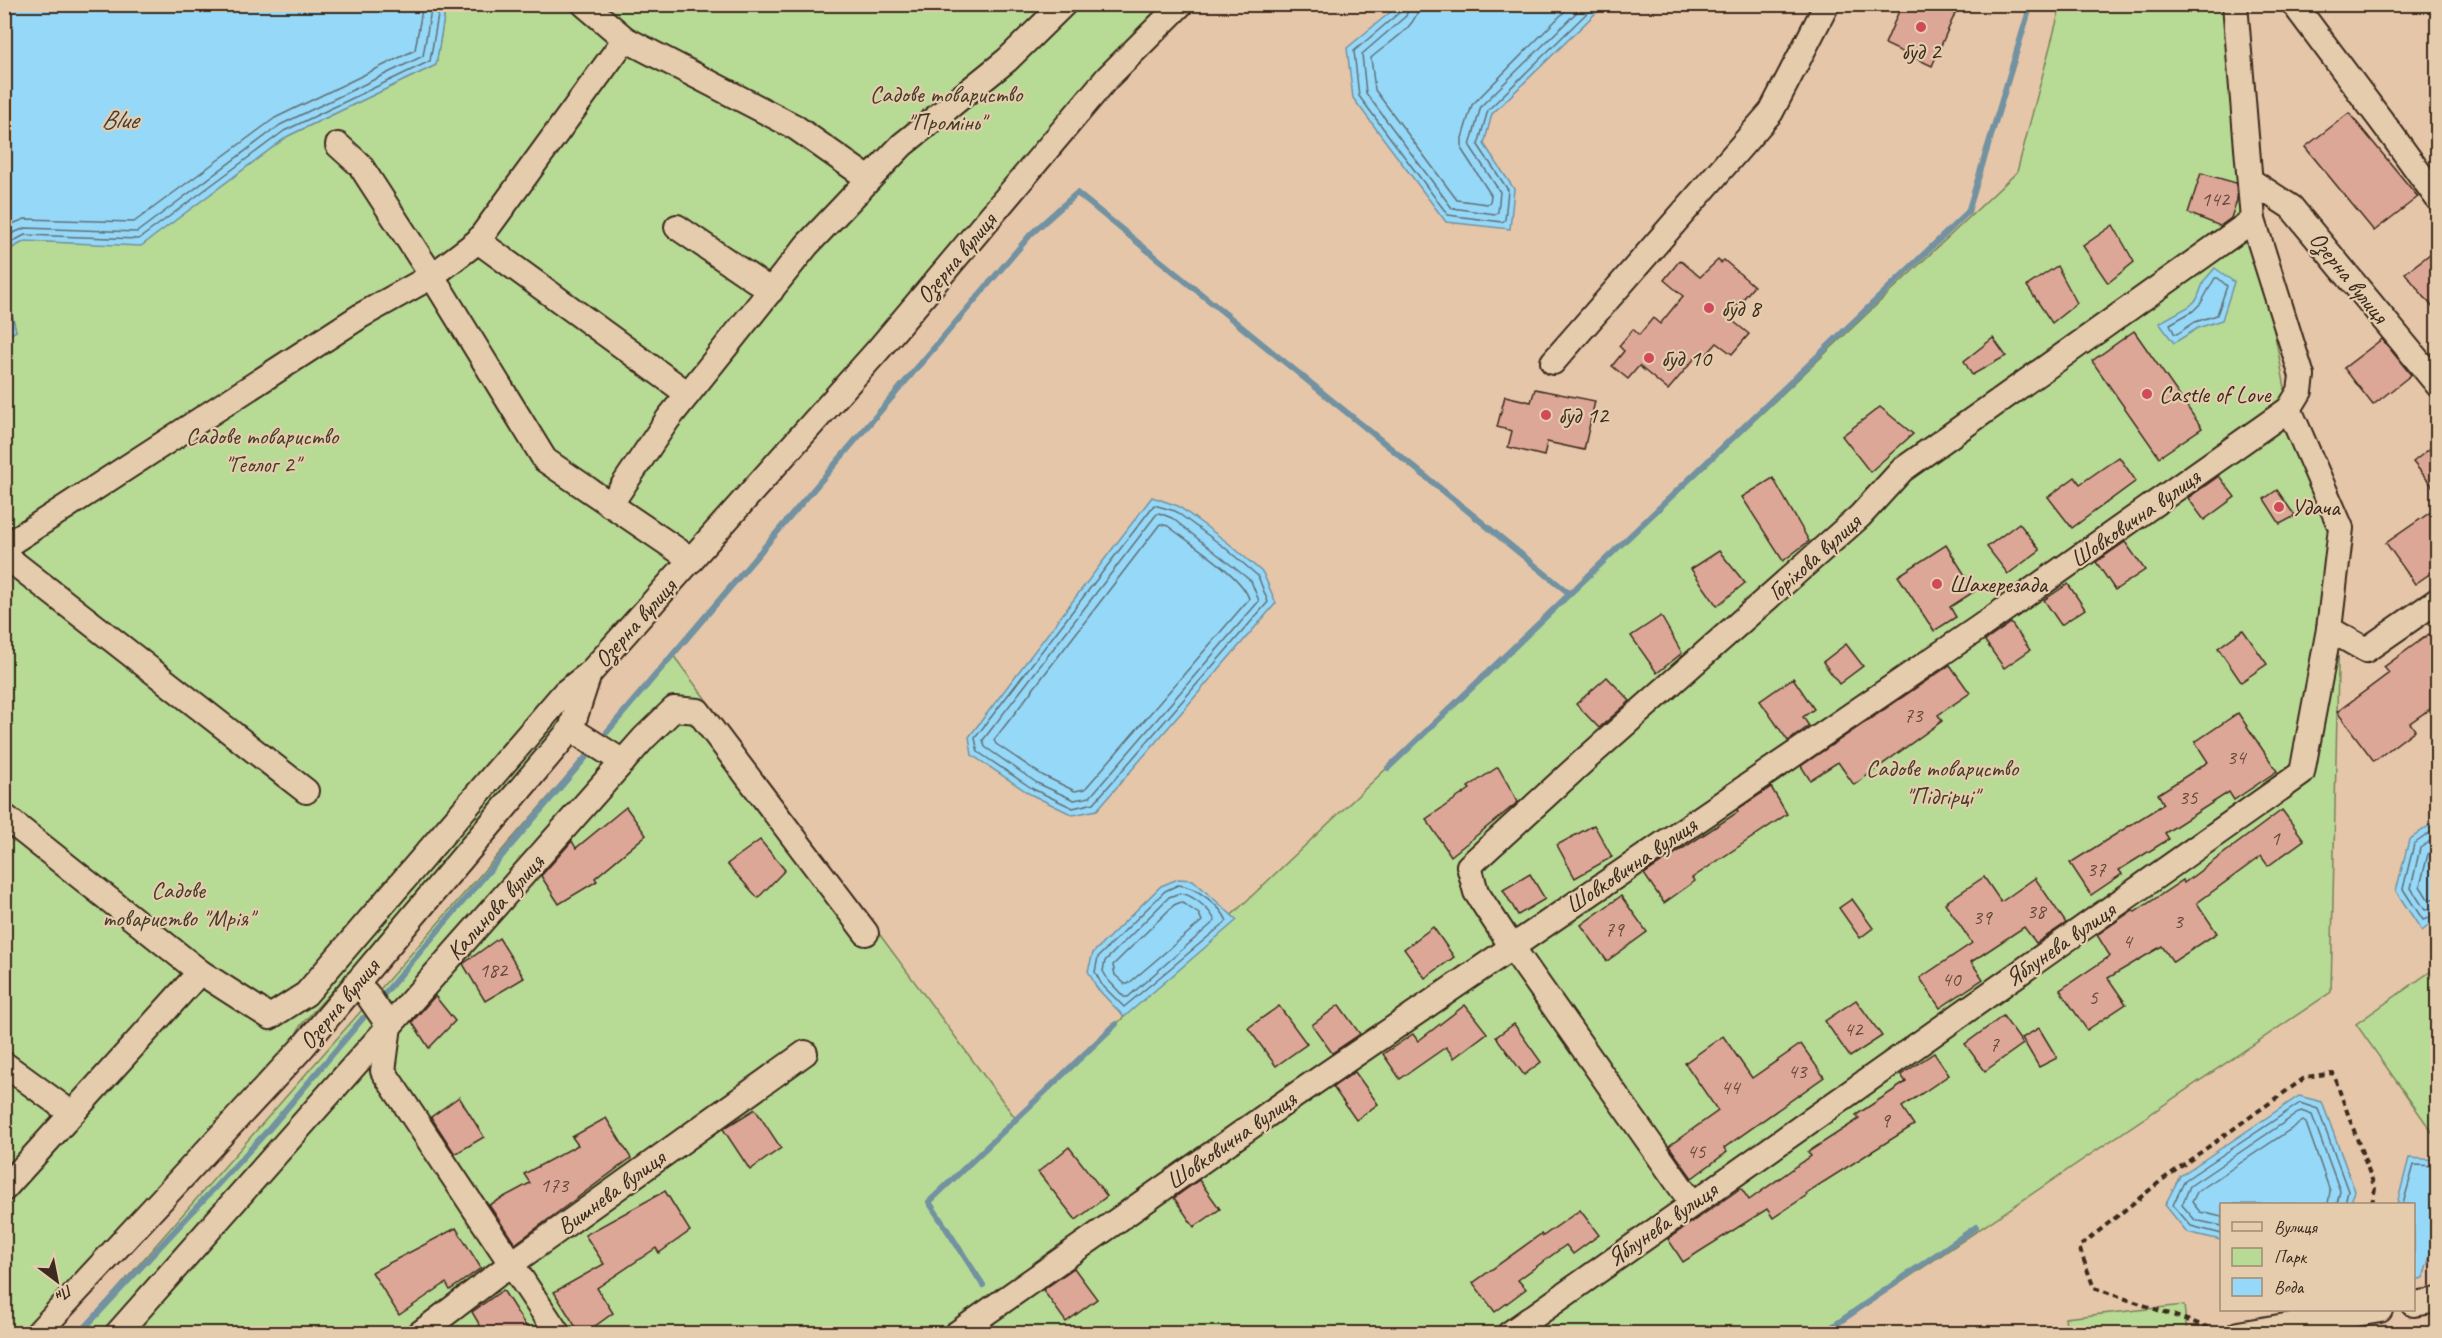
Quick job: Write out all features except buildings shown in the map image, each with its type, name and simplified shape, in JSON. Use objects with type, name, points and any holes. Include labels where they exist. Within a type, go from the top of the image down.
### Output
[{"type":"street","points":[[584,4],[625,39],[795,127],[869,179]]},
{"type":"street","points":[[609,506],[688,394],[807,245],[902,145],[1007,60],[1064,4]]},
{"type":"street","name":"Озерна вулиця","points":[[37,1334],[301,1049],[571,729],[590,674],[878,350],[1107,78],[1181,4]]},
{"type":"street","points":[[1553,362],[1772,112],[1827,4]]},
{"type":"street","name":"Яблунева вулиця","points":[[1509,1334],[2302,773],[2329,629],[2341,528],[2294,400],[2302,376],[2253,220],[2235,4]]},
{"type":"street","points":[[2294,4],[2438,199]]},
{"type":"street","points":[[4,547],[362,315],[432,276],[478,240],[625,39]]},
{"type":"street","points":[[338,145],[360,165],[432,276],[545,460],[609,506],[692,560]]},
{"type":"street","name":"Озерна вулиця","points":[[2251,181],[2292,207],[2438,385]]},
{"type":"street","name":"Горіхова вулиця","points":[[1512,947],[1476,892],[1469,866],[1860,516],[1902,470],[2253,220]]},
{"type":"street","points":[[677,227],[771,291]]},
{"type":"street","points":[[478,240],[688,394]]},
{"type":"street","name":"Шовковична вулиця","points":[[956,1334],[1287,1101],[1977,629],[2294,400]]},
{"type":"street","points":[[4,555],[306,792]]},
{"type":"street","points":[[2329,629],[2366,650],[2438,600]]},
{"type":"street","points":[[4,816],[200,972],[270,1017],[306,994],[564,693],[590,674]]},
{"type":"street","name":"Калинова вулиця","points":[[117,1334],[623,762],[674,709],[698,711],[866,933]]},
{"type":"street","points":[[571,729],[623,762]]},
{"type":"street","points":[[1512,947],[1692,1203]]},
{"type":"street","points":[[4,1189],[200,972]]},
{"type":"street","points":[[356,983],[367,994],[389,1026],[383,1071],[558,1334]]},
{"type":"street","name":"Вишнева вулиця","points":[[419,1334],[511,1264],[805,1053]]},
{"type":"street","points":[[4,1064],[72,1113]]},
{"type":"street","points":[[2415,1304],[2438,1300]]},
{"type":"street","points":[[2238,1334],[2374,1311]]},
{"type":"path","points":[[2228,1334],[2094,1287],[2079,1247],[2162,1180],[2306,1077],[2333,1073],[2375,1188],[2372,1203]]},
{"type":"green space","points":[[446,5],[1181,5],[589,674],[571,729],[301,1025],[289,1047],[35,1333],[5,1334],[4,337],[16,331],[5,284],[5,252],[25,241],[141,245],[288,136],[436,65]]},
{"type":"green space","name":"Садове товариство \"Підгірці\"","points":[[2061,5],[2242,5],[2253,220],[2289,409],[2341,528],[2331,992],[1826,1333],[78,1334],[673,655],[1016,1119],[2017,172]]},
{"type":"green space","points":[[2437,967],[2437,1139],[2356,1024]]},
{"type":"green space","points":[[2184,1305],[2187,1333],[2067,1333],[2065,1318]]},
{"type":"water","name":"Blue","points":[[5,4],[446,5],[436,65],[288,136],[141,246],[25,241],[5,252]]},
{"type":"water","points":[[1399,5],[1604,5],[1492,114],[1484,144],[1514,189],[1510,229],[1446,222],[1353,98],[1347,48]]},
{"type":"water","points":[[2215,268],[2234,282],[2222,320],[2198,328],[2174,343],[2159,323],[2190,306],[2197,299],[2204,281]]},
{"type":"water","points":[[4,284],[16,331],[5,337],[4,337]]},
{"type":"water","points":[[1152,497],[1178,506],[1227,542],[1263,573],[1276,603],[1097,810],[1073,815],[1030,794],[972,755],[969,737]]},
{"type":"water","points":[[2437,820],[2437,919],[2422,931],[2396,891],[2409,840]]},
{"type":"water","points":[[1178,879],[1193,880],[1237,920],[1124,1017],[1097,988],[1088,971],[1093,953],[1161,886]]},
{"type":"water","points":[[2299,1096],[2322,1102],[2355,1191],[2350,1203],[2220,1203],[2220,1240],[2187,1232],[2165,1205],[2180,1176]]},
{"type":"water","points":[[2409,1158],[2438,1160],[2437,1242],[2434,1243],[2423,1278],[2415,1280],[2415,1203],[2397,1203]]},
{"type":"waterway","points":[[1388,768],[1968,212],[2031,4]]},
{"type":"waterway","points":[[607,732],[1031,234],[1077,193],[1570,594]]},
{"type":"waterway","points":[[385,993],[586,757]]},
{"type":"waterway","points":[[79,1334],[270,1128],[363,1018]]},
{"type":"waterway","points":[[983,1285],[929,1202],[1116,1024]]},
{"type":"waterway","points":[[1822,1334],[1976,1227]]},
{"type":"place","name":"буд 2","points":[[1921,27]]},
{"type":"place","name":"буд 8","points":[[1709,308]]},
{"type":"place","name":"буд 10","points":[[1649,358]]},
{"type":"place","name":"Castle of Love","points":[[2147,394]]},
{"type":"place","name":"буд 12","points":[[1546,415]]},
{"type":"place","name":"Удача","points":[[2279,507]]},
{"type":"place","name":"Шахерезада","points":[[1937,584]]},
{"type":"park label","name":"Садове товариство \"Промінь\"","points":[[946,108]]},
{"type":"park label","name":"Садове товариство \"Геолог 2\"","points":[[262,450]]},
{"type":"park label","name":"Садове товариство \"Мрія\"","points":[[178,904]]}]
